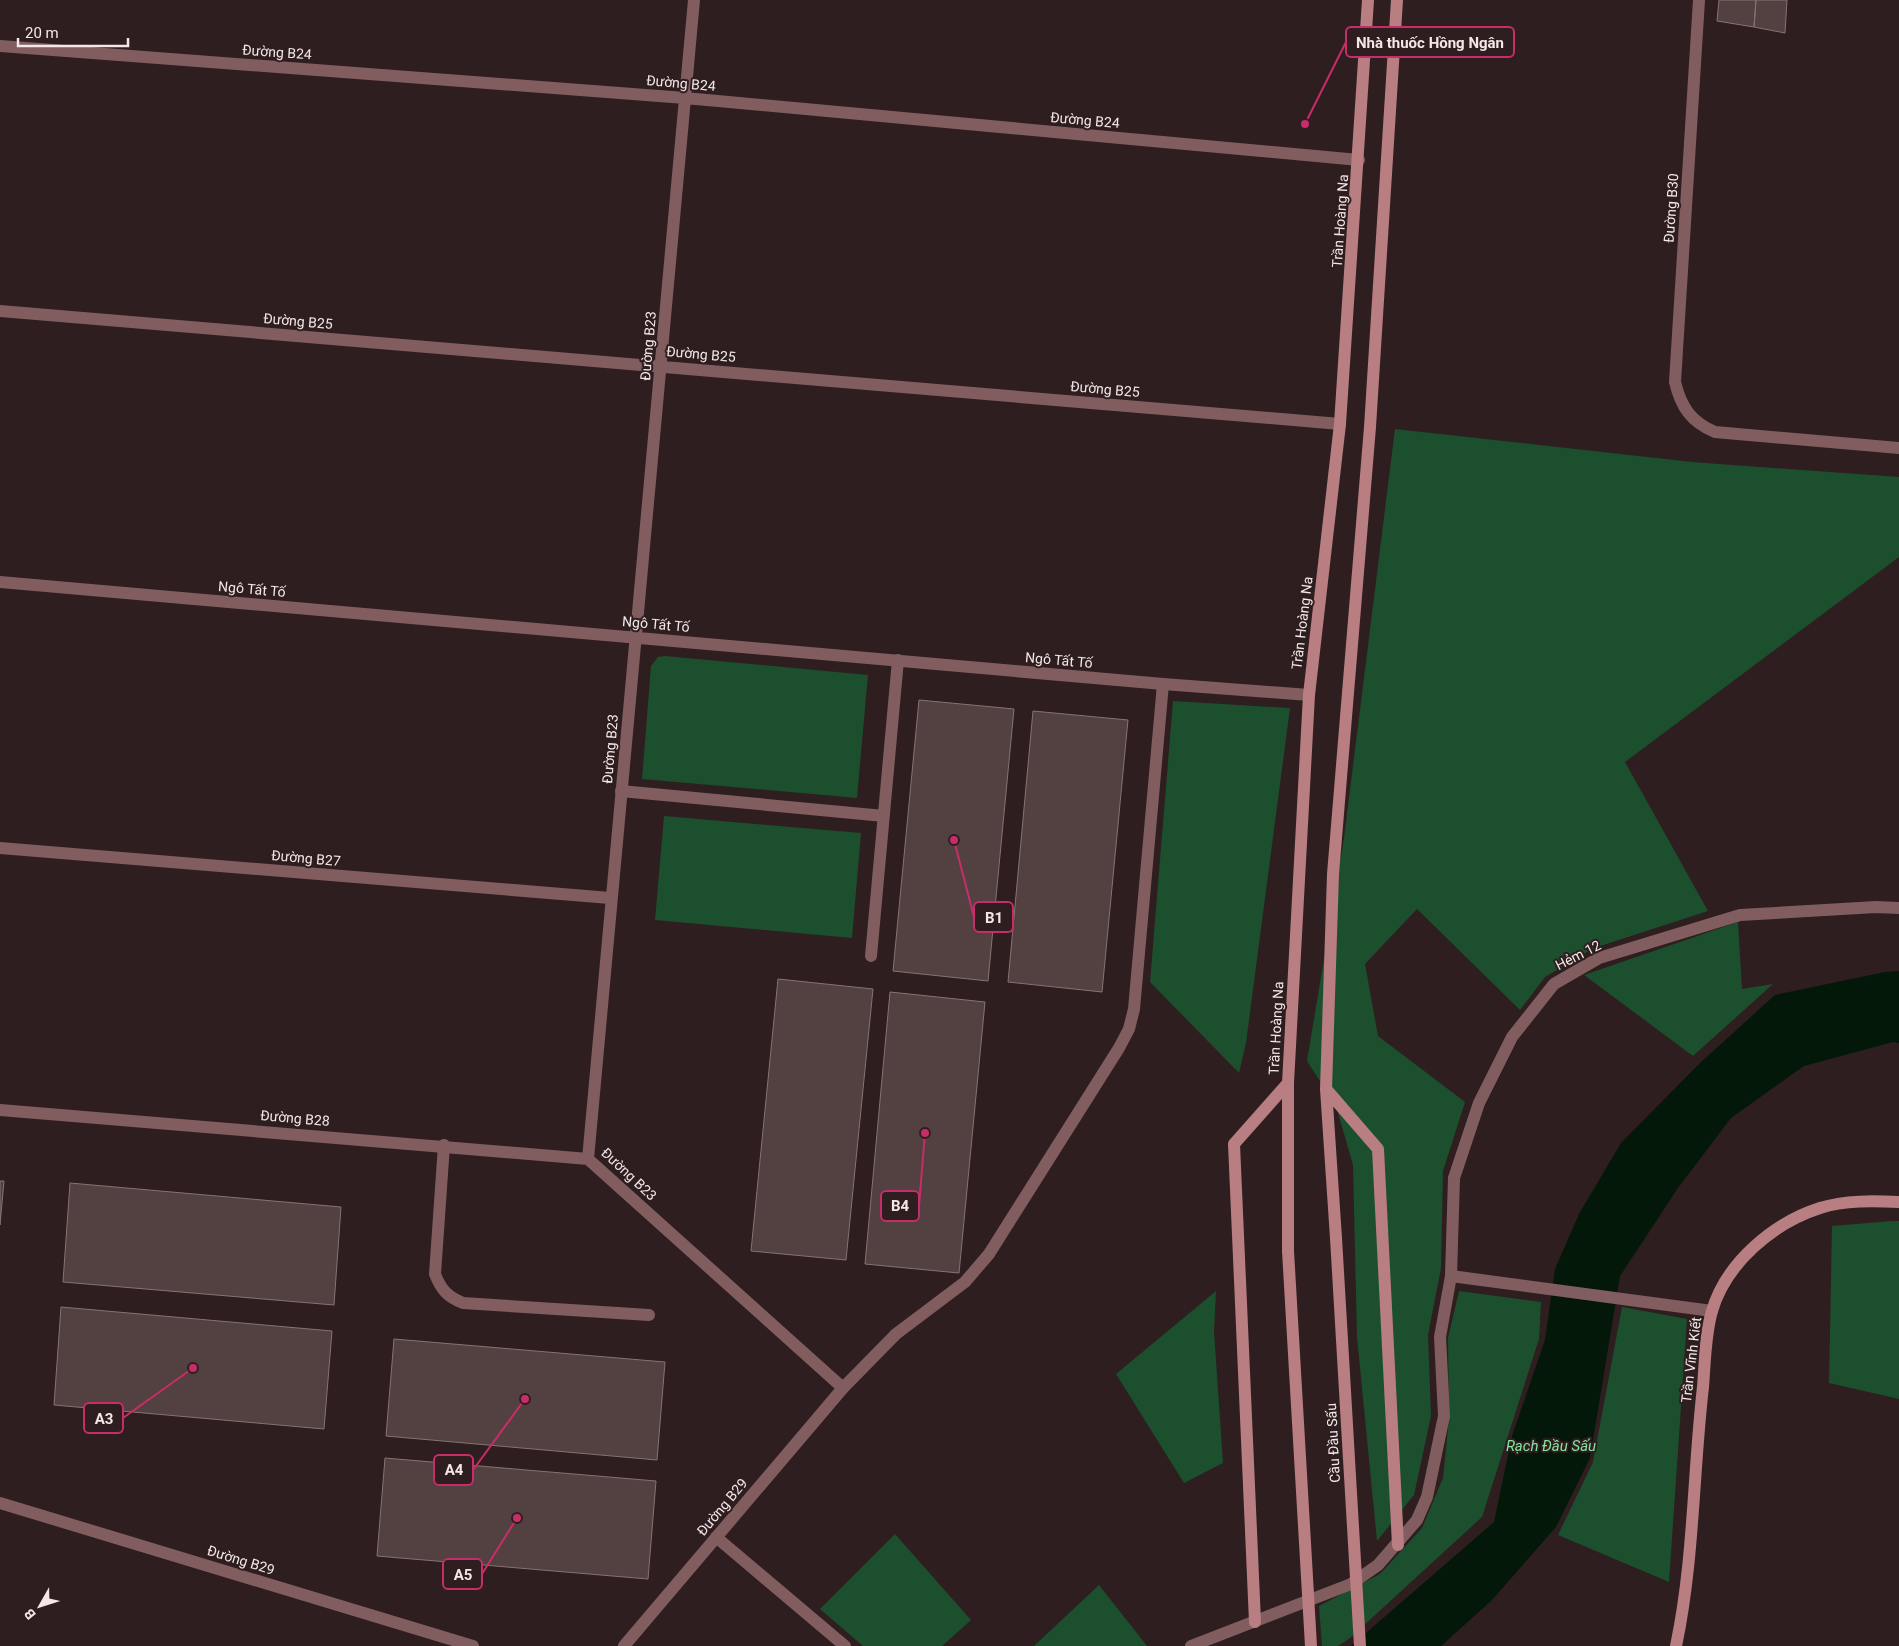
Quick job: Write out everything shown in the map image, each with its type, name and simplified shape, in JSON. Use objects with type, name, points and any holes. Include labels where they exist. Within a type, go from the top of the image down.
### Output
[{"type":"main road","name":"Trần Hoàng Na","points":[[1311,1646],[1288,1251],[1288,1083],[1309,695],[1340,424],[1359,160],[1368,0]]},
{"type":"main road","points":[[1397,0],[1370,427],[1334,874],[1326,1089],[1378,1150],[1398,1545]]},
{"type":"main road","points":[[1255,1622],[1234,1144],[1288,1083]]},
{"type":"main road","name":"Cầu Đầu Sấu","points":[[1326,1089],[1360,1646]]},
{"type":"main road","name":"Trần Vĩnh Kiết","points":[[1676,1646],[1686,1596],[1697,1433],[1712,1311],[1731,1272],[1757,1244],[1788,1221],[1821,1207],[1866,1201],[1899,1202]]},
{"type":"street","name":"Đường B23","points":[[694,0],[662,366],[634,637],[610,898],[588,1158],[843,1388]]},
{"type":"street","name":"Đường B30","points":[[1699,0],[1675,382],[1679,401],[1689,416],[1702,426],[1715,432],[1899,448]]},
{"type":"street","name":"Đường B24","points":[[0,46],[686,98],[1359,160]]},
{"type":"street","name":"Đường B25","points":[[0,311],[1340,424]]},
{"type":"street","name":"Ngô Tất Tố","points":[[0,582],[1163,684],[1309,695]]},
{"type":"street","points":[[871,956],[898,660]]},
{"type":"street","name":"Đường B29","points":[[624,1646],[843,1388],[896,1334],[965,1282],[989,1254],[1119,1048],[1129,1029],[1134,1009],[1163,684]]},
{"type":"street","points":[[621,791],[884,816]]},
{"type":"street","name":"Đường B27","points":[[0,848],[610,898]]},
{"type":"street","name":"Hẻm 12","points":[[1191,1646],[1351,1584],[1378,1565],[1398,1545],[1417,1520],[1427,1497],[1444,1416],[1440,1337],[1451,1276],[1454,1178],[1479,1103],[1512,1037],[1554,984],[1599,958],[1740,915],[1876,907],[1899,908]]},
{"type":"street","name":"Đường B28","points":[[0,1110],[588,1158]]},
{"type":"street","points":[[444,1145],[435,1274],[441,1288],[450,1298],[463,1303],[649,1315]]},
{"type":"street","points":[[1451,1276],[1712,1311]]},
{"type":"street","name":"Đường B29","points":[[0,1503],[473,1646]]},
{"type":"street","points":[[716,1537],[845,1646]]},
{"type":"green space","points":[[1395,429],[1692,462],[1899,477],[1899,557],[1625,762],[1708,911],[1594,948],[1545,977],[1520,1010],[1417,909],[1365,964],[1378,1036],[1465,1102],[1443,1171],[1441,1268],[1428,1335],[1431,1416],[1414,1495],[1377,1541],[1357,1337],[1353,1165],[1336,1106],[1307,1061],[1344,838]]},
{"type":"green space","points":[[665,656],[868,675],[857,798],[642,779],[651,666],[658,657]]},
{"type":"green space","points":[[1173,701],[1290,708],[1246,1043],[1239,1073],[1150,982]]},
{"type":"green space","points":[[664,816],[861,833],[852,938],[655,920]]},
{"type":"green space","points":[[1738,922],[1742,989],[1773,984],[1693,1056],[1584,975]]},
{"type":"green space","points":[[1899,1221],[1899,1399],[1829,1383],[1832,1226]]},
{"type":"green space","points":[[1216,1291],[1214,1331],[1223,1463],[1184,1483],[1116,1374]]},
{"type":"green space","points":[[1459,1291],[1541,1302],[1539,1339],[1482,1517],[1350,1638],[1338,1646],[1322,1646],[1319,1606],[1380,1574],[1422,1528],[1443,1478],[1449,1419],[1448,1338]]},
{"type":"green space","points":[[1622,1307],[1687,1319],[1669,1582],[1558,1535],[1593,1462]]},
{"type":"green space","points":[[895,1534],[971,1620],[942,1646],[863,1646],[820,1609]]},
{"type":"green space","points":[[1099,1585],[1147,1646],[1034,1646]]},
{"type":"water","name":"Rạch Đầu Sấu","points":[[1899,971],[1899,1043],[1893,1042],[1804,1066],[1731,1118],[1678,1188],[1620,1276],[1590,1458],[1556,1527],[1492,1600],[1441,1646],[1351,1646],[1494,1522],[1512,1436],[1545,1340],[1555,1269],[1579,1214],[1621,1143],[1700,1063],[1775,995],[1885,972]]},
{"type":"building","points":[[1719,0],[1756,0],[1754,27],[1717,21]]},
{"type":"building","points":[[1756,0],[1787,0],[1785,33],[1754,27]]},
{"type":"building","points":[[919,700],[1014,709],[988,981],[893,971]]},
{"type":"building","points":[[1033,711],[1128,720],[1102,992],[1008,982]]},
{"type":"building","points":[[778,979],[873,989],[846,1260],[751,1251]]},
{"type":"building","points":[[890,992],[985,1002],[959,1273],[865,1264]]},
{"type":"building","points":[[0,1181],[4,1181],[0,1225]]},
{"type":"building","points":[[70,1183],[341,1207],[334,1305],[63,1282]]},
{"type":"building","points":[[61,1307],[332,1331],[324,1429],[54,1405]]},
{"type":"building","points":[[394,1339],[665,1362],[657,1460],[386,1436]]},
{"type":"building","points":[[385,1458],[656,1481],[648,1579],[377,1556]]},
{"type":"place","name":"Nhà thuốc Hồng Ngân","points":[[1305,124]]},
{"type":"place","name":"B1","points":[[954,840]]},
{"type":"place","name":"B4","points":[[925,1133]]},
{"type":"place","name":"A3","points":[[193,1368]]},
{"type":"place","name":"A4","points":[[525,1399]]},
{"type":"place","name":"A5","points":[[517,1518]]}]
